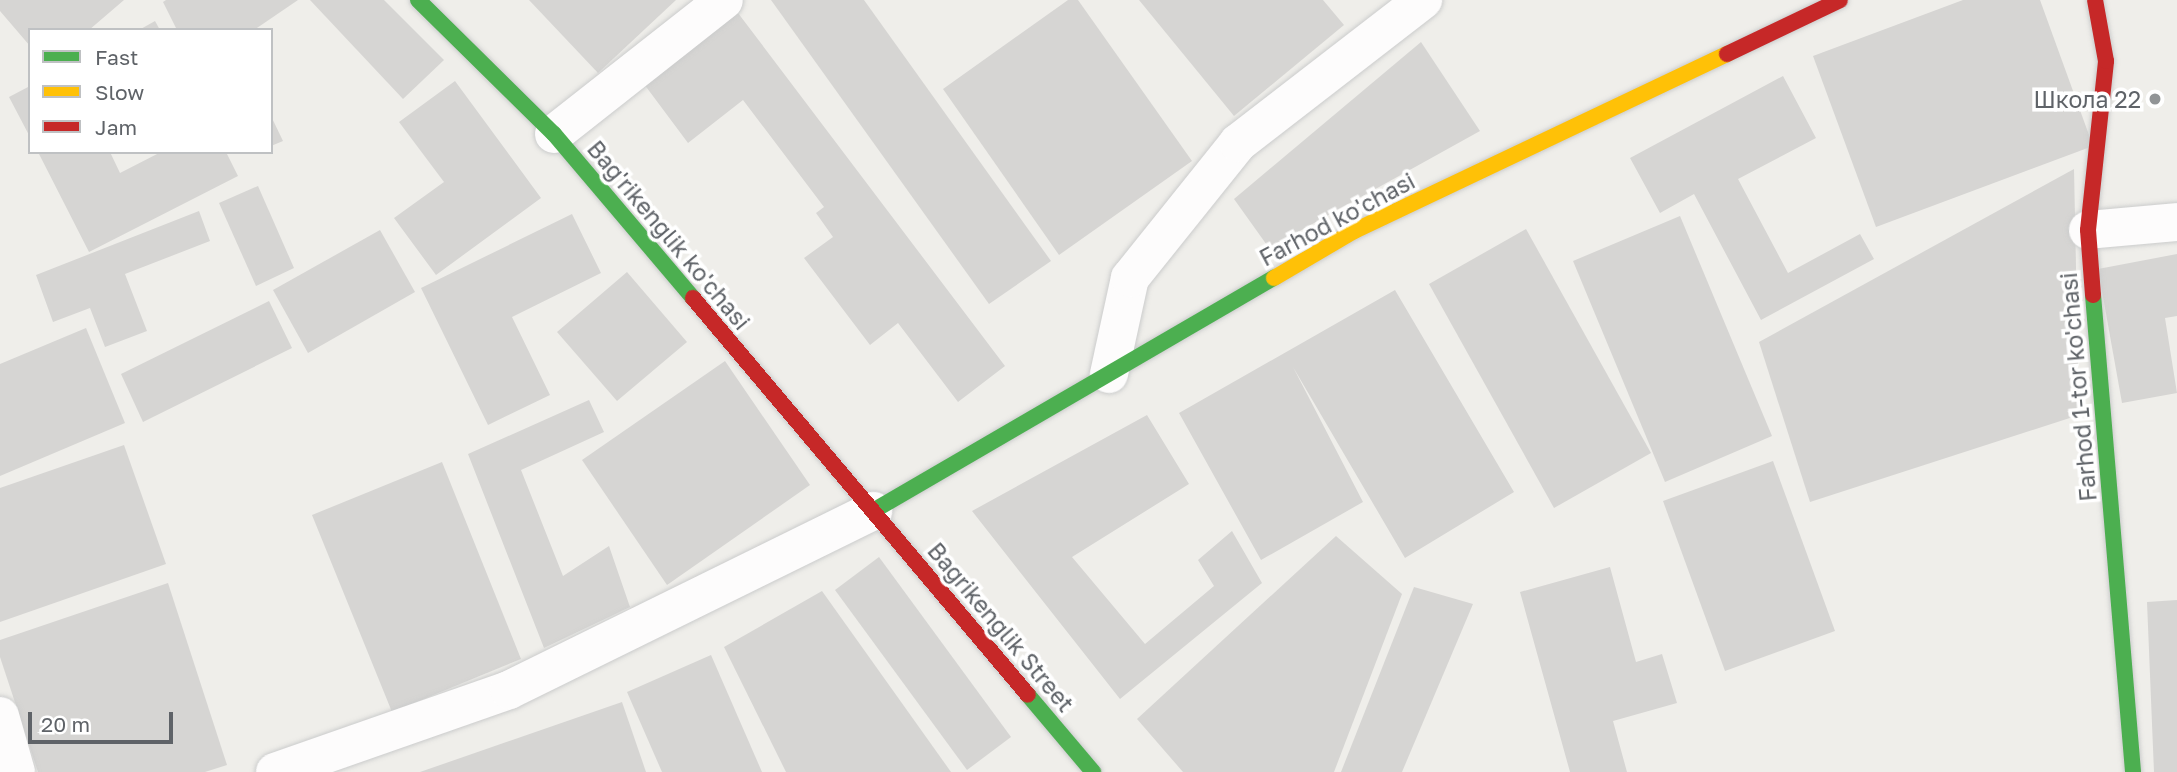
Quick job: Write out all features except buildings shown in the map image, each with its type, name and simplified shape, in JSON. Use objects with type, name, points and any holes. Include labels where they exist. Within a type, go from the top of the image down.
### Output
[{"type":"street","name":"Bag'rikenglik ko'chasi","points":[[418,0],[554,134],[873,512]]},
{"type":"street","points":[[554,134],[724,0]]},
{"type":"street","points":[[1109,374],[1130,278],[1238,143],[1423,0]]},
{"type":"street","name":"Farhod ko'chasi","points":[[873,512],[1354,231],[1840,0]]},
{"type":"street","name":"Farhod 1-tor ko'chasi","points":[[2095,0],[2106,61],[2088,230],[2133,772]]},
{"type":"street","points":[[2088,230],[2177,222]]},
{"type":"street","points":[[275,772],[509,690],[873,512]]},
{"type":"street","name":"Bagrikenglik Street","points":[[873,512],[1093,772]]},
{"type":"street","points":[[0,716],[16,772]]},
{"type":"traffic: fast","points":[[418,0],[554,134],[693,298]]},
{"type":"traffic: fast","points":[[873,511],[1274,278]]},
{"type":"traffic: fast","points":[[2093,295],[2133,772]]},
{"type":"traffic: fast","points":[[1028,695],[1093,772]]},
{"type":"traffic: slow","points":[[1274,278],[1354,231],[1727,54]]},
{"type":"traffic: jam","points":[[1727,54],[1840,0]]},
{"type":"traffic: jam","points":[[2093,295],[2088,230],[2106,61],[2095,0]]},
{"type":"traffic: jam","points":[[693,298],[1028,695]]},
{"type":"place","name":"Школа 22","points":[[2155,99]]}]
